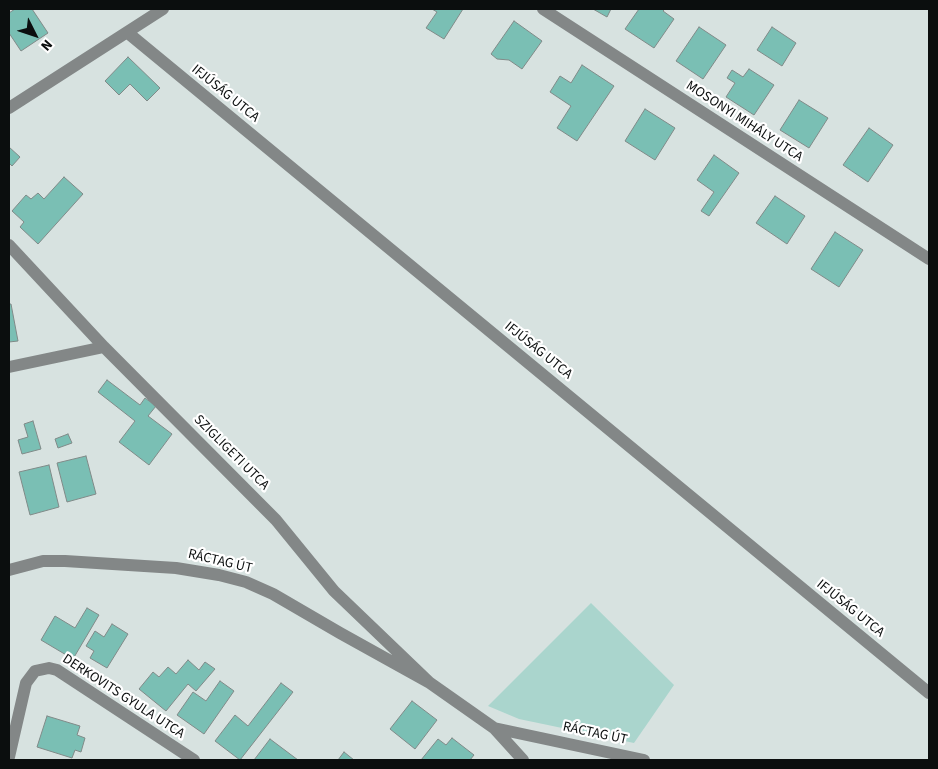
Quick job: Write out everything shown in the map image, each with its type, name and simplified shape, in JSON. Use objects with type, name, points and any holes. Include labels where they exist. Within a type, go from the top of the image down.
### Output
[{"type":"street","points":[[9,108],[163,9]]},
{"type":"street","name":"MOSONYI MIHÁLY UTCA","points":[[543,9],[929,259]]},
{"type":"street","name":"IFJÚSÁG UTCA","points":[[128,33],[929,693]]},
{"type":"street","name":"SZIGLIGETI UTCA","points":[[9,245],[104,347],[276,520],[334,591],[430,682]]},
{"type":"street","points":[[9,367],[104,347]]},
{"type":"street","name":"RÁCTAG ÚT","points":[[9,570],[43,561],[176,568],[220,575],[246,582],[273,594],[430,682]]},
{"type":"street","name":"DERKOVITS GYULA UTCA","points":[[9,757],[26,684],[35,671],[49,668],[57,670],[194,760]]},
{"type":"street","points":[[430,682],[494,728],[523,760]]},
{"type":"street","name":"RÁCTAG ÚT","points":[[494,728],[644,760]]},
{"type":"green space","points":[[591,603],[674,685],[634,743],[519,719],[488,706]]},
{"type":"building","points":[[15,9],[32,9],[48,33],[21,51],[9,33],[9,13]]},
{"type":"building","points":[[432,9],[463,9],[444,39],[426,28],[437,12]]},
{"type":"building","points":[[593,9],[611,9],[607,17]]},
{"type":"building","points":[[639,9],[665,9],[663,11],[674,19],[654,48],[625,29]]},
{"type":"building","points":[[514,21],[542,41],[522,69],[509,60],[497,59],[491,54]]},
{"type":"building","points":[[699,27],[726,45],[703,79],[676,61]]},
{"type":"building","points":[[772,27],[796,43],[782,66],[757,50]]},
{"type":"building","points":[[128,57],[160,88],[147,101],[130,84],[119,95],[105,81]]},
{"type":"building","points":[[582,65],[614,86],[577,141],[557,128],[571,106],[550,92],[560,76],[571,83]]},
{"type":"building","points":[[749,69],[774,85],[754,115],[726,97],[735,83],[727,78],[732,70],[743,77]]},
{"type":"building","points":[[799,100],[828,118],[809,148],[780,130]]},
{"type":"building","points":[[645,109],[675,128],[655,160],[625,141]]},
{"type":"building","points":[[869,128],[893,145],[868,182],[843,165]]},
{"type":"building","points":[[9,147],[20,157],[12,166],[9,163]]},
{"type":"building","points":[[714,155],[739,173],[709,216],[701,211],[714,192],[697,180]]},
{"type":"building","points":[[64,177],[83,194],[38,244],[20,227],[24,222],[12,211],[26,195],[31,199],[38,193],[44,199]]},
{"type":"building","points":[[775,196],[805,216],[787,244],[756,223]]},
{"type":"building","points":[[835,232],[863,250],[839,287],[811,269]]},
{"type":"building","points":[[9,304],[11,304],[18,341],[9,342]]},
{"type":"building","points":[[107,380],[140,405],[145,398],[156,406],[148,416],[172,434],[149,465],[119,442],[135,421],[98,392]]},
{"type":"building","points":[[33,421],[41,449],[22,454],[18,440],[28,437],[24,424]]},
{"type":"building","points":[[68,434],[72,443],[58,448],[55,439]]},
{"type":"building","points":[[86,456],[96,494],[67,502],[57,463]]},
{"type":"building","points":[[49,465],[59,507],[30,515],[19,472]]},
{"type":"building","points":[[87,608],[99,615],[73,659],[41,640],[55,616],[75,628]]},
{"type":"building","points":[[112,624],[128,634],[107,668],[90,658],[94,651],[86,646],[95,631],[104,637]]},
{"type":"building","points":[[188,660],[199,670],[205,662],[215,669],[196,691],[188,684],[166,711],[139,689],[153,672],[159,677],[168,667],[176,674]]},
{"type":"building","points":[[220,681],[234,691],[204,734],[177,715],[193,692],[206,701]]},
{"type":"building","points":[[281,683],[293,692],[240,760],[215,741],[235,715],[248,726]]},
{"type":"building","points":[[412,701],[437,720],[415,749],[390,729]]},
{"type":"building","points":[[47,716],[80,726],[77,735],[85,738],[81,752],[75,750],[72,758],[37,747]]},
{"type":"building","points":[[452,738],[474,755],[470,760],[421,760],[438,739],[446,745]]},
{"type":"building","points":[[270,739],[298,760],[254,760]]},
{"type":"building","points":[[344,752],[354,760],[338,760]]}]
